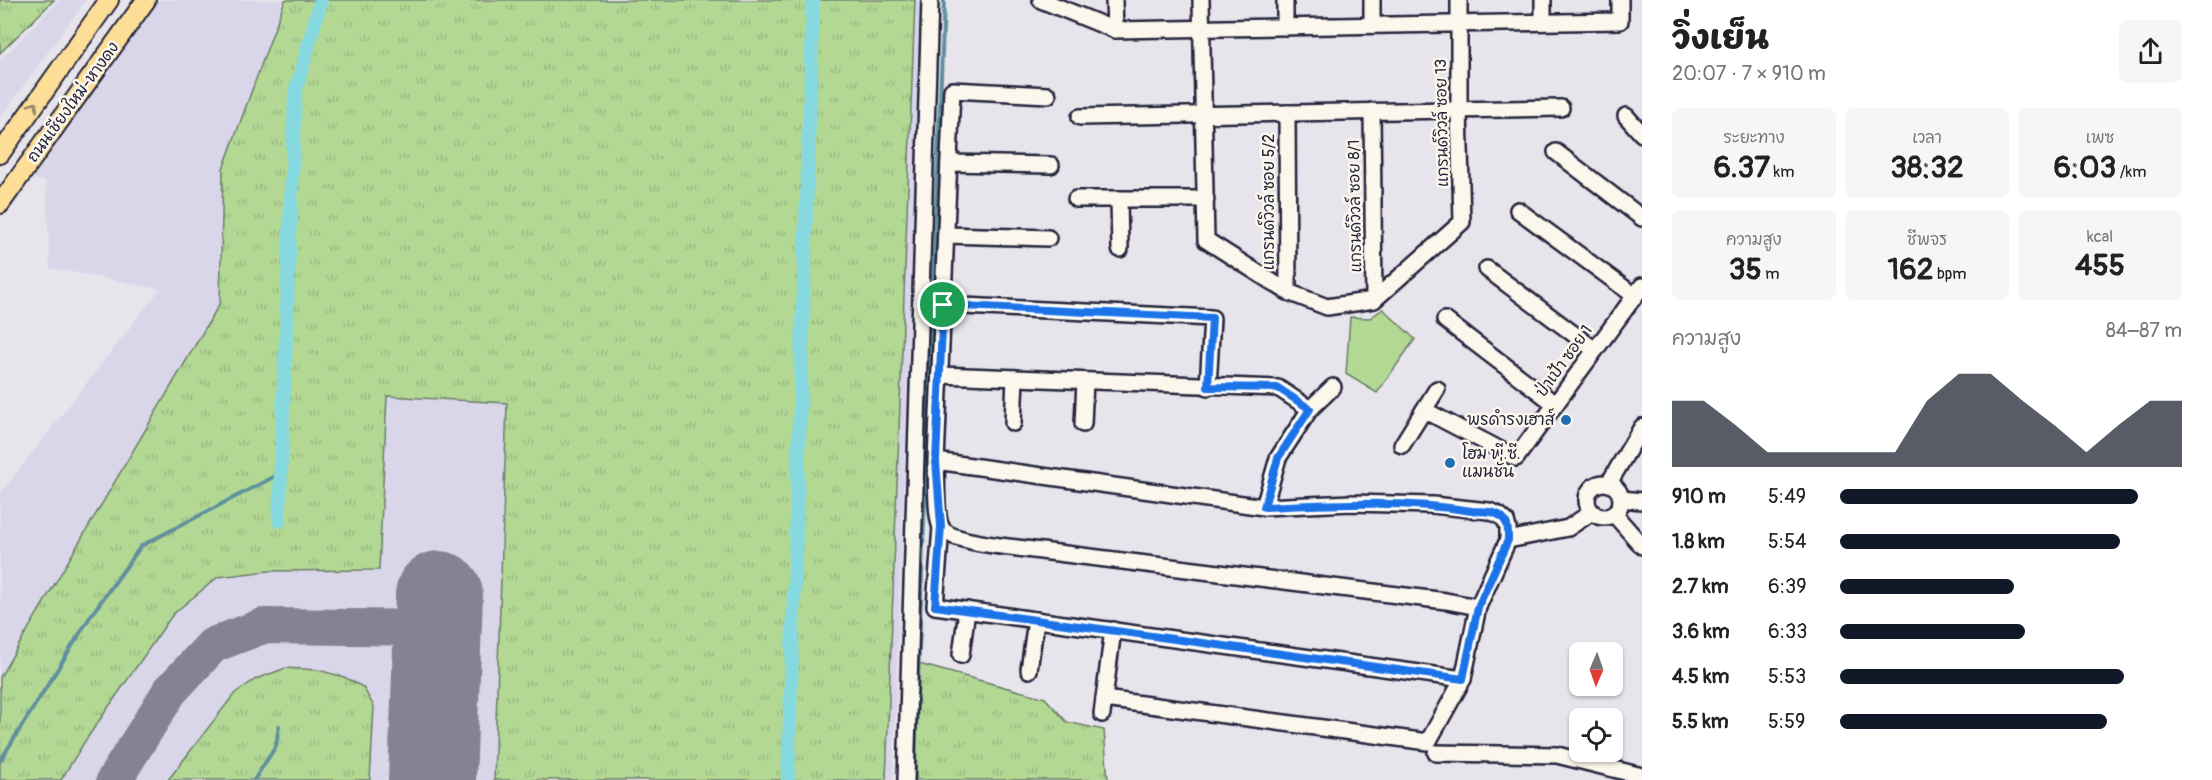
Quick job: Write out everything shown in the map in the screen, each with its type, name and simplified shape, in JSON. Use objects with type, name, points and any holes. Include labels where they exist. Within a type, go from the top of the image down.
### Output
[{"type":"main road","name":"ถนนเชียงใหม่-หางดง","points":[[0,154],[109,0]]},
{"type":"main road","name":"ถนนเชียงใหม่-หางดง","points":[[0,204],[146,0]]},
{"type":"street","points":[[906,780],[930,0]]},
{"type":"street","points":[[1041,0],[1114,30],[1620,21],[1620,0]]},
{"type":"street","points":[[1114,0],[1114,30]]},
{"type":"street","points":[[1202,0],[1206,240],[1288,291],[1327,307],[1374,300]]},
{"type":"street","points":[[1285,0],[1285,27]]},
{"type":"street","points":[[1372,0],[1372,25]]},
{"type":"street","name":"แกรนด์วิวล์ ซอย 13","points":[[1374,300],[1462,222],[1459,0]]},
{"type":"street","points":[[1543,0],[1543,22]]},
{"type":"street","points":[[1047,94],[952,90],[936,461],[941,526],[935,606],[1463,679]]},
{"type":"street","points":[[1080,117],[1562,108]]},
{"type":"street","name":"แกรนด์วิวล์ ซอย 8/1","points":[[1372,111],[1374,300]]},
{"type":"street","name":"แกรนด์วิวล์ ซอย 5/2","points":[[1287,113],[1288,291]]},
{"type":"street","points":[[1626,116],[1642,134]]},
{"type":"street","points":[[1556,152],[1642,218]]},
{"type":"street","points":[[949,163],[1051,165]]},
{"type":"street","points":[[1076,199],[1206,199]]},
{"type":"street","points":[[1119,199],[1120,249]]},
{"type":"street","points":[[1518,210],[1638,291]]},
{"type":"street","points":[[946,235],[1048,238]]},
{"type":"street","points":[[1487,269],[1595,350]]},
{"type":"street","name":"ป่าเป้า ซอย 1","points":[[1424,410],[1516,458],[1638,291]]},
{"type":"street","points":[[943,305],[1212,318],[1208,387]]},
{"type":"street","points":[[1445,320],[1556,404]]},
{"type":"street","points":[[940,375],[1278,388],[1310,409]]},
{"type":"street","points":[[1013,423],[1015,378]]},
{"type":"street","points":[[1083,424],[1085,381]]},
{"type":"street","points":[[1264,507],[1278,458],[1310,409],[1333,387]]},
{"type":"street","points":[[1402,445],[1437,390]]},
{"type":"street","points":[[1608,483],[1642,427]]},
{"type":"street","points":[[936,461],[1264,507],[1351,503],[1434,505],[1499,515],[1506,521],[1508,528],[1508,540],[1478,607],[1463,679],[1428,742],[1103,707],[1113,630]]},
{"type":"street","points":[[1597,483],[1608,483],[1618,489],[1622,500],[1614,514],[1602,517],[1592,512],[1587,502],[1589,491],[1597,483]]},
{"type":"street","points":[[1622,500],[1642,501]]},
{"type":"street","points":[[1508,540],[1568,528],[1592,512]]},
{"type":"street","points":[[1614,514],[1642,546]]},
{"type":"street","points":[[941,526],[945,532],[954,536],[1017,548],[1423,598],[1478,607]]},
{"type":"street","points":[[961,655],[968,610]]},
{"type":"street","points":[[1029,670],[1036,620]]},
{"type":"street","points":[[1436,753],[1557,755],[1642,776]]},
{"type":"shaded area","points":[[59,0],[86,0],[0,118],[0,61]]},
{"type":"shaded area","points":[[159,0],[921,0],[893,780],[0,780],[0,494],[160,289],[50,268],[46,182],[32,179]]},
{"type":"green space","points":[[0,0],[54,0],[0,53]]},
{"type":"green space","points":[[285,0],[915,0],[886,780],[494,780],[507,403],[387,396],[379,570],[269,571],[218,577],[173,614],[85,741],[61,780],[0,780],[0,677],[220,303],[223,169]]},
{"type":"green space","points":[[1383,309],[1415,339],[1377,393],[1346,374],[1350,317],[1370,318]]},
{"type":"green space","points":[[919,664],[1045,698],[1067,722],[1104,730],[1108,780],[916,780]]},
{"type":"green space","points":[[286,668],[318,670],[344,677],[363,687],[374,707],[370,780],[168,780],[235,693],[256,679]]},
{"type":"waterway","points":[[279,521],[295,93],[321,0]]},
{"type":"waterway","points":[[788,780],[813,0]]},
{"type":"waterway","points":[[914,780],[944,0]]},
{"type":"waterway","points":[[0,761],[92,614],[141,546],[281,473]]},
{"type":"waterway","points":[[254,780],[276,746],[279,726]]},
{"type":"taxiway","points":[[114,780],[170,691],[213,645],[263,626],[438,628]]},
{"type":"runway","points":[[432,780],[439,595]]},
{"type":"place","name":"พรดำรงเฮาส์","points":[[1566,420]]},
{"type":"place","name":"โฮม พี.ซี. แมนชั่น","points":[[1450,463]]},
{"type":"route","points":[[943,305],[1212,318],[1208,387],[1278,388],[1310,409],[1278,458],[1264,507],[1351,503],[1434,505],[1499,515],[1506,521],[1508,540],[1478,607],[1463,679],[935,606],[941,526],[936,461],[943,305]]}]
